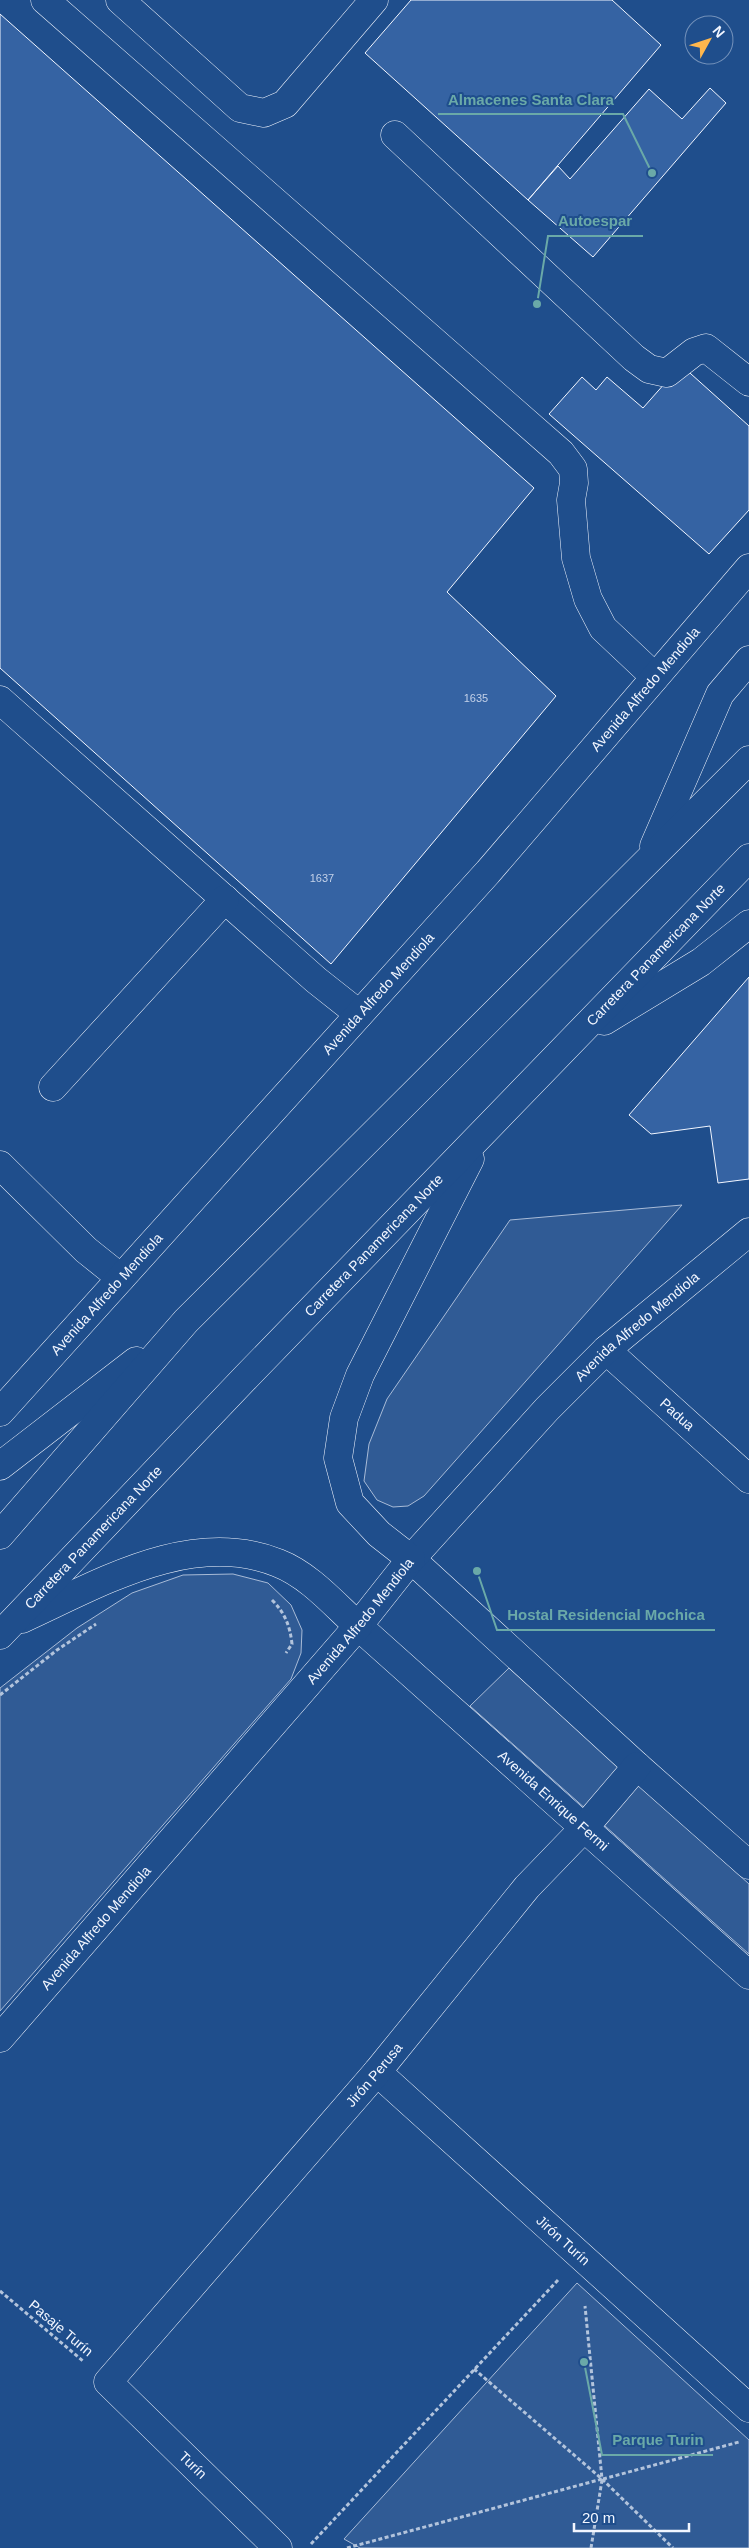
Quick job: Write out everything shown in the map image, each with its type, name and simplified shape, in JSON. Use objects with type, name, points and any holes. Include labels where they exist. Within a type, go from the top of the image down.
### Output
[{"type":"main road","points":[[45,0],[561,453],[573,469],[574,483],[571,500],[576,558],[588,599],[603,628],[655,677]]},
{"type":"main road","points":[[120,0],[240,108],[264,113],[285,104],[374,0]]},
{"type":"main road","points":[[395,135],[634,358],[649,369],[667,373],[694,352],[706,348],[749,382]]},
{"type":"main road","name":"Avenida Alfredo Mendiola","points":[[0,1412],[488,872],[749,568]]},
{"type":"main road","points":[[649,859],[720,694],[749,660]]},
{"type":"main road","points":[[0,700],[316,980],[359,1014]]},
{"type":"main road","points":[[0,1535],[186,1321],[749,760]]},
{"type":"main road","name":"Carretera Panamericana Norte","points":[[4,1630],[247,1376],[749,858]]},
{"type":"main road","points":[[53,1087],[225,899]]},
{"type":"main road","points":[[571,1041],[701,962],[749,924]]},
{"type":"main road","points":[[484,1133],[360,1375],[344,1418],[338,1458],[350,1503],[379,1534],[411,1559],[637,1766],[749,1865]]},
{"type":"main road","points":[[0,1165],[86,1250],[121,1278]]},
{"type":"main road","name":"Avenida Alfredo Mendiola","points":[[0,2038],[358,1626],[411,1559],[547,1409],[606,1350],[749,1232]]},
{"type":"main road","points":[[0,1466],[186,1321]]},
{"type":"main road","name":"Padua","points":[[606,1350],[749,1479]]},
{"type":"main road","name":"Avenida Enrique Fermi","points":[[4,1630],[142,1565],[197,1553],[237,1552],[278,1563],[310,1582],[749,1976]]},
{"type":"main road","name":"Jirón Perusa","points":[[108,2382],[377,2072],[527,1887],[584,1828],[637,1766]]},
{"type":"main road","name":"Jirón Turín","points":[[377,2072],[749,2408]]},
{"type":"main road","name":"Turín","points":[[108,2382],[278,2548]]},
{"type":"path","points":[[269,1598],[280,1608],[290,1626],[292,1644],[282,1660]]},
{"type":"path","points":[[0,1695],[57,1650],[97,1624]]},
{"type":"path","points":[[307,2548],[580,2256]]},
{"type":"path","points":[[580,2256],[602,2479],[591,2548]]},
{"type":"path","name":"Pasaje Turín","points":[[0,2291],[108,2382]]},
{"type":"path","points":[[474,2369],[602,2479],[673,2548]]},
{"type":"path","points":[[347,2548],[740,2442]]},
{"type":"shaded area","points":[[682,1205],[424,1496],[408,1506],[393,1507],[377,1500],[364,1481],[369,1444],[387,1399],[510,1220]]},
{"type":"shaded area","points":[[233,1574],[268,1583],[291,1605],[302,1630],[301,1653],[291,1679],[0,2011],[0,1688],[77,1628],[132,1593],[183,1575]]},
{"type":"shaded area","points":[[509,1668],[749,1884],[749,1954],[470,1706]]},
{"type":"shaded area","points":[[577,2283],[749,2440],[749,2548],[360,2548],[344,2539]]},
{"type":"building","points":[[411,0],[612,0],[661,45],[528,200],[365,53]]},
{"type":"building","points":[[0,14],[534,488],[447,592],[556,696],[331,964],[0,668]]},
{"type":"building","points":[[710,88],[726,103],[593,257],[528,200],[558,166],[570,179],[649,89],[682,119]]},
{"type":"building","points":[[681,365],[749,426],[749,510],[709,554],[549,414],[582,377],[596,390],[607,377],[643,408]]},
{"type":"building","points":[[749,977],[749,1179],[718,1183],[710,1126],[651,1134],[629,1115]]},
{"type":"place","name":"Almacenes Santa Clara","points":[[652,173]]},
{"type":"place","name":"Autoespar","points":[[537,304]]},
{"type":"place","name":"Hostal Residencial Mochica","points":[[477,1571]]},
{"type":"place","name":"Parque Turin","points":[[584,2362]]}]
